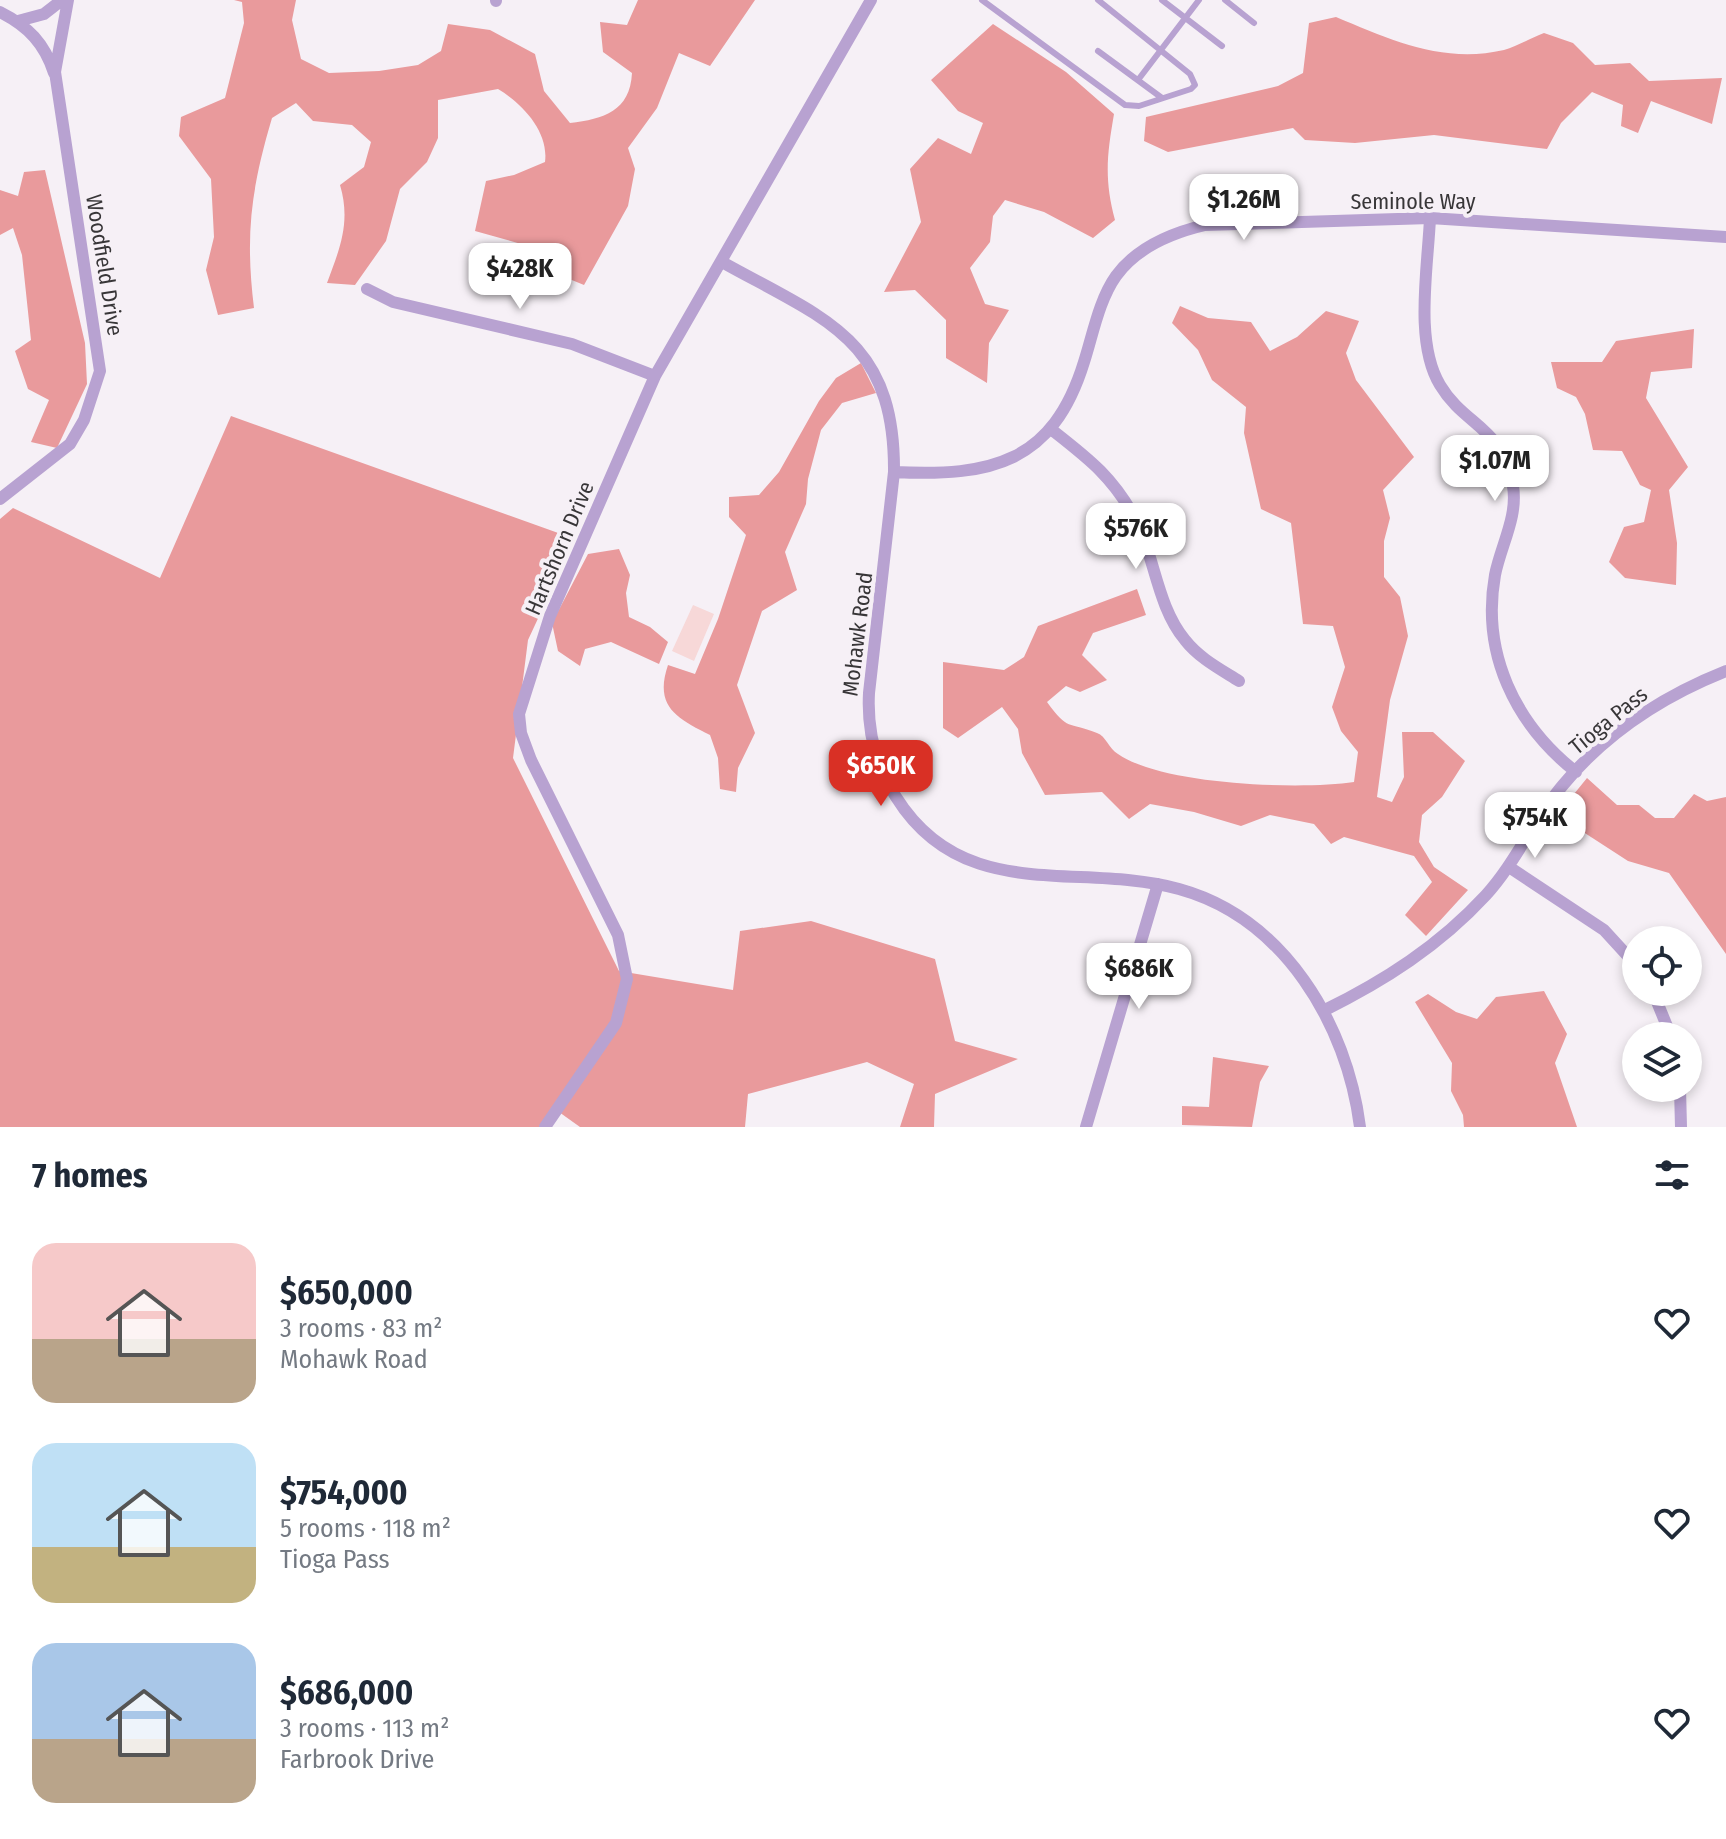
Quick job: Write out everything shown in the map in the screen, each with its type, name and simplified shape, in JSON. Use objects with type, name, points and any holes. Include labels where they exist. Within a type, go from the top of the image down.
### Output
[{"type":"street","points":[[18,21],[44,14],[65,0]]},
{"type":"street","name":"Woodfield Drive","points":[[0,499],[70,444],[84,420],[100,371],[56,78],[65,0]]},
{"type":"street","name":"Hartshorn Drive","points":[[549,1125],[616,1023],[624,1002],[627,979],[618,935],[531,760],[521,733],[519,714],[550,616],[655,376],[871,0]]},
{"type":"street","points":[[0,12],[18,21],[38,40],[56,78]]},
{"type":"street","points":[[1430,218],[1425,333],[1430,365],[1452,401],[1499,446],[1513,486],[1512,518],[1500,555],[1493,595],[1497,656],[1510,694],[1531,729],[1576,772]]},
{"type":"street","name":"Seminole Way","points":[[894,472],[945,473],[998,464],[1028,450],[1052,430],[1075,393],[1101,305],[1115,277],[1155,242],[1176,231],[1205,225],[1430,218],[1726,237]]},
{"type":"street","name":"Mohawk Road","points":[[722,262],[835,326],[852,341],[879,381],[894,436],[894,472],[868,702],[875,754],[898,801],[934,839],[981,864],[1055,878],[1158,884],[1203,897],[1248,920],[1298,973],[1323,1011],[1345,1060],[1360,1127]]},
{"type":"street","points":[[367,289],[393,302],[572,344],[655,376]]},
{"type":"street","points":[[1052,430],[1102,468],[1118,490],[1135,520],[1172,621],[1185,641],[1203,659],[1239,681]]},
{"type":"street","name":"Tioga Pass","points":[[1323,1011],[1376,985],[1416,959],[1452,929],[1509,867],[1562,786],[1644,712],[1695,683],[1726,671]]},
{"type":"street","points":[[1509,867],[1593,922],[1622,951]]},
{"type":"street","points":[[1086,1127],[1158,884]]},
{"type":"street","points":[[1680,1102],[1681,1127]]},
{"type":"lane","points":[[982,0],[1125,105],[1139,106],[1195,85],[1190,74],[1098,0]]},
{"type":"lane","points":[[1162,0],[1222,46]]},
{"type":"lane","points":[[1138,80],[1199,0]]},
{"type":"lane","points":[[1225,0],[1254,23]]},
{"type":"lane","points":[[1098,51],[1162,98]]},
{"type":"shaded area","points":[[234,0],[296,0],[292,20],[301,59],[329,73],[379,71],[418,65],[441,51],[448,24],[490,30],[535,54],[544,91],[570,123],[594,119],[613,111],[630,86],[632,73],[603,52],[600,22],[627,25],[638,0],[755,0],[710,66],[679,53],[657,108],[628,148],[635,169],[628,206],[584,285],[562,276],[553,253],[475,231],[486,181],[514,175],[545,162],[543,140],[532,120],[498,89],[438,100],[438,138],[427,162],[400,189],[386,241],[355,285],[327,283],[340,246],[344,223],[340,185],[364,167],[371,142],[352,125],[313,121],[296,103],[272,118],[259,167],[250,235],[254,308],[218,315],[206,270],[214,237],[211,179],[179,136],[181,117],[225,98],[244,23],[242,2]]},
{"type":"shaded area","points":[[1336,17],[1397,41],[1439,52],[1482,54],[1504,50],[1544,33],[1573,43],[1595,65],[1630,63],[1649,81],[1722,78],[1712,124],[1651,101],[1638,133],[1621,126],[1623,105],[1592,92],[1561,123],[1547,149],[1434,135],[1355,143],[1305,140],[1293,128],[1168,152],[1144,141],[1146,117],[1278,86],[1303,73],[1309,23]]},
{"type":"shaded area","points":[[993,24],[1066,72],[1114,114],[1108,167],[1115,220],[1093,238],[1044,212],[1005,200],[993,216],[990,242],[970,268],[985,304],[1009,310],[989,343],[987,383],[946,358],[946,320],[915,290],[884,292],[921,222],[910,169],[938,138],[971,154],[983,123],[958,111],[931,80]]},
{"type":"shaded area","points":[[45,170],[85,343],[87,384],[57,448],[31,442],[49,400],[28,389],[15,351],[31,340],[22,255],[13,228],[0,235],[0,190],[18,196],[24,172]]},
{"type":"shaded area","points":[[1180,306],[1208,318],[1251,322],[1270,351],[1297,337],[1326,311],[1359,321],[1346,353],[1356,380],[1414,457],[1383,490],[1390,518],[1384,541],[1384,577],[1400,597],[1408,636],[1390,700],[1377,797],[1392,802],[1404,777],[1402,732],[1433,732],[1465,761],[1442,797],[1422,815],[1419,842],[1434,867],[1468,890],[1426,936],[1405,915],[1432,882],[1414,856],[1344,837],[1331,844],[1314,824],[1270,815],[1241,826],[1194,812],[1150,804],[1129,819],[1102,792],[1045,795],[1022,753],[1018,729],[1002,707],[958,738],[943,728],[943,662],[1004,670],[1024,657],[1038,626],[1137,589],[1146,615],[1093,633],[1082,655],[1107,680],[1080,692],[1066,686],[1047,702],[1060,718],[1100,735],[1118,754],[1166,773],[1267,785],[1354,782],[1358,752],[1341,731],[1332,707],[1345,667],[1333,626],[1303,624],[1291,523],[1261,509],[1244,433],[1246,407],[1212,380],[1198,350],[1172,323]]},
{"type":"shaded area","points":[[1694,329],[1692,368],[1651,372],[1646,398],[1688,467],[1669,490],[1677,543],[1676,585],[1625,578],[1609,562],[1624,527],[1644,522],[1651,490],[1640,485],[1622,451],[1593,450],[1585,414],[1576,397],[1557,388],[1551,362],[1602,362],[1616,341]]},
{"type":"shaded area","points":[[861,363],[876,393],[842,403],[821,430],[808,479],[806,504],[785,552],[797,590],[762,611],[737,685],[755,733],[738,768],[736,792],[720,789],[718,758],[710,735],[687,723],[666,701],[664,679],[668,665],[695,674],[718,619],[746,535],[729,517],[729,497],[759,495],[779,472],[819,401],[836,378]]},
{"type":"shaded area","points":[[231,416],[575,539],[528,640],[513,758],[619,971],[733,990],[740,931],[811,921],[935,959],[955,1041],[1018,1059],[935,1094],[934,1127],[900,1127],[914,1084],[867,1062],[748,1094],[745,1127],[580,1127],[552,1107],[539,1127],[0,1127],[0,519],[13,508],[160,578]]},
{"type":"shaded area","points":[[619,549],[630,575],[626,593],[629,617],[650,627],[668,642],[659,664],[611,642],[585,649],[580,666],[558,651],[552,623],[588,554]]},
{"type":"shaded area","points":[[693,605],[714,614],[694,661],[672,651]]},
{"type":"shaded area","points":[[1587,778],[1617,805],[1639,805],[1655,818],[1674,818],[1694,794],[1707,801],[1726,797],[1726,954],[1669,873],[1628,861],[1557,815]]},
{"type":"shaded area","points":[[1544,991],[1567,1034],[1555,1063],[1577,1127],[1464,1127],[1463,1115],[1451,1091],[1452,1063],[1415,1002],[1428,994],[1456,1012],[1477,1019],[1496,997]]},
{"type":"shaded area","points":[[1213,1057],[1269,1066],[1260,1082],[1252,1127],[1182,1125],[1182,1106],[1209,1107]]}]
